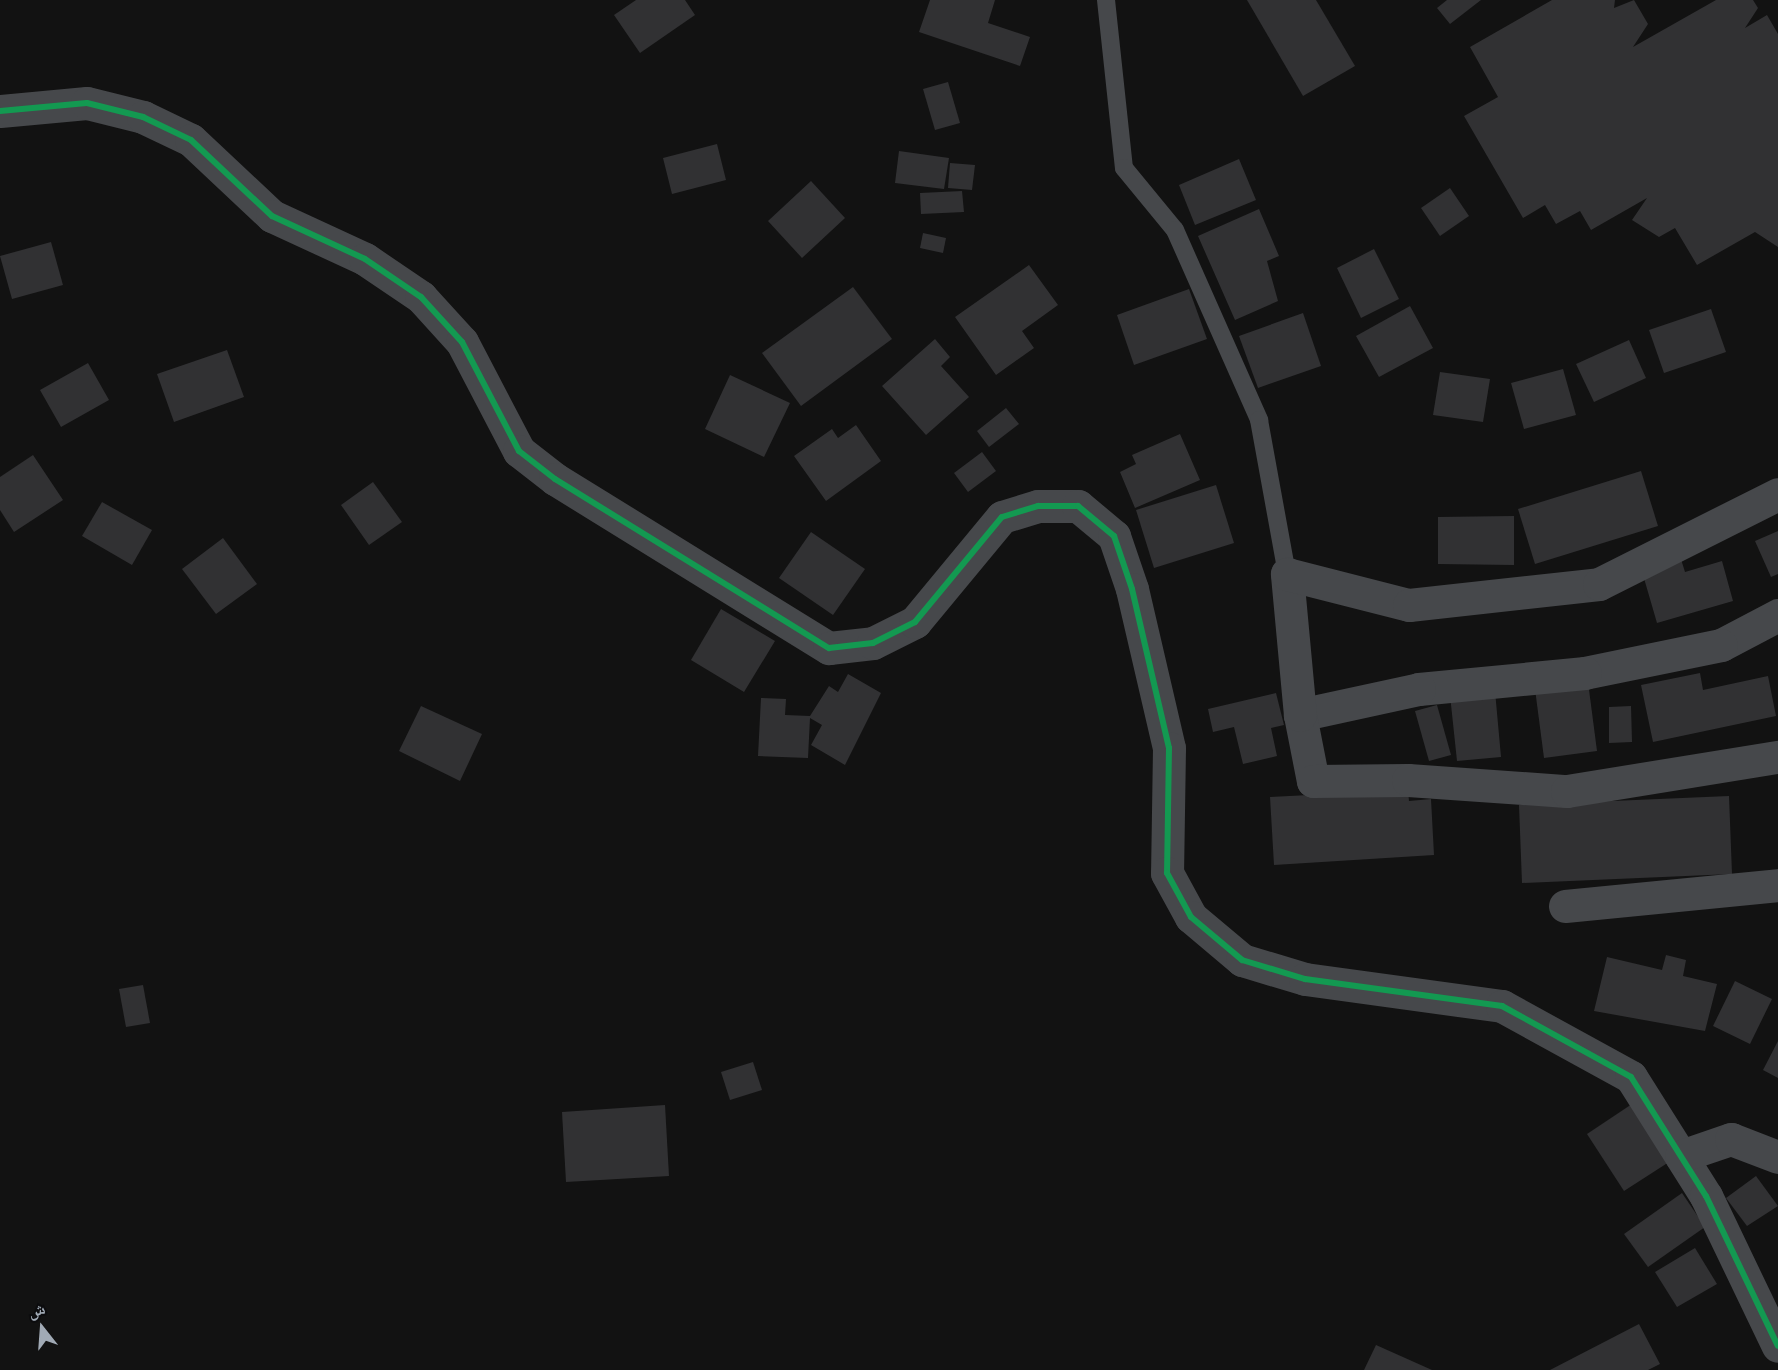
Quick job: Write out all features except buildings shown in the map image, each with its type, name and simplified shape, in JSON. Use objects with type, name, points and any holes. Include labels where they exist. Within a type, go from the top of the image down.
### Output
[{"type":"street","points":[[0,111],[87,103],[143,117],[191,140],[272,216],[365,259],[421,297],[462,342],[519,451],[555,479],[829,648],[873,643],[915,622],[1002,517],[1038,506],[1078,506],[1114,536],[1132,589],[1169,748],[1167,873],[1191,917],[1242,960],[1305,979],[1502,1006],[1632,1077],[1681,1156],[1778,1346]]},
{"type":"street","points":[[1778,494],[1599,584],[1409,605],[1287,574],[1300,715],[1313,781],[1408,780],[1567,791],[1778,757]]},
{"type":"street","points":[[1300,715],[1419,690],[1585,673],[1721,645],[1778,615]]},
{"type":"street","points":[[1565,906],[1778,885]]},
{"type":"street","points":[[1681,1156],[1731,1139],[1778,1157]]},
{"type":"lane","points":[[1106,0],[1124,168],[1175,230],[1259,420],[1287,574]]},
{"type":"cycle path","points":[[0,111],[87,103],[143,117],[191,140],[272,216],[365,259],[421,297],[462,342],[519,451],[555,479],[829,648],[873,643],[915,622],[1002,517],[1038,506],[1078,506],[1114,536],[1132,589],[1169,748],[1167,873],[1191,917],[1242,960],[1305,979],[1502,1006],[1631,1077],[1706,1196],[1778,1346]]}]
